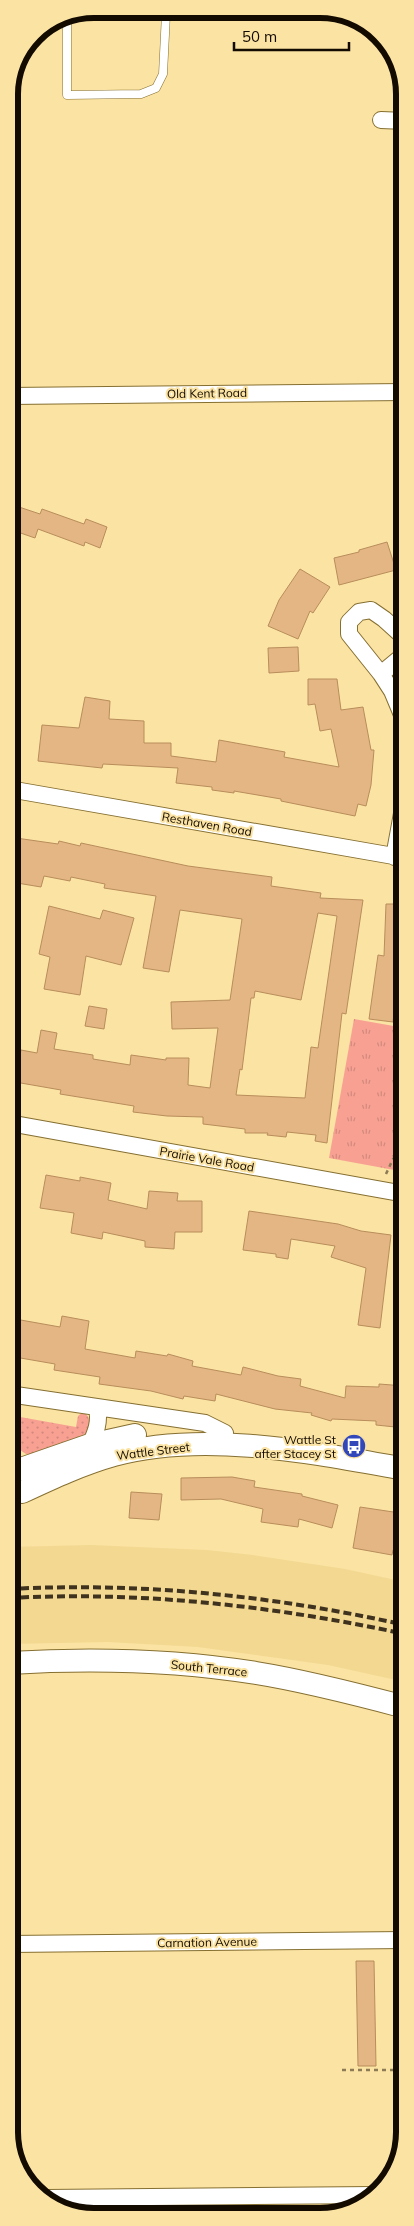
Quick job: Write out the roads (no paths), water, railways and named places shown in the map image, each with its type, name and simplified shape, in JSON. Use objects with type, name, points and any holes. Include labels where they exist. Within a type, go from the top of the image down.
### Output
[{"type":"main road","name":"Wattle Street","points":[[18,1462],[151,1433],[225,1433],[256,1437],[291,1449]]},
{"type":"main road","name":"Wattle Street","points":[[18,1494],[101,1459],[132,1451],[174,1446],[216,1445],[291,1449],[396,1467]]},
{"type":"main road","points":[[18,1469],[26,1480],[18,1492]]},
{"type":"main road","name":"South Terrace","points":[[18,1663],[90,1659],[175,1663],[256,1673],[353,1693],[396,1705]]},
{"type":"street","points":[[381,120],[396,121]]},
{"type":"street","name":"Old Kent Road","points":[[18,396],[396,392]]},
{"type":"street","points":[[396,630],[371,610],[359,612],[349,622],[349,634],[381,674],[396,701]]},
{"type":"street","points":[[381,674],[396,662]]},
{"type":"street","name":"Resthaven Road","points":[[18,791],[396,857]]},
{"type":"street","name":"Prairie Vale Road","points":[[18,1125],[396,1192]]},
{"type":"street","name":"Wattle Street","points":[[18,1395],[205,1424],[225,1433]]},
{"type":"street","points":[[90,1445],[97,1430],[99,1417],[97,1408]]},
{"type":"street","name":"Carnation Avenue","points":[[18,1944],[396,1940]]},
{"type":"street","points":[[54,2198],[364,2195]]},
{"type":"lane","points":[[67,23],[68,95],[141,94],[156,88],[162,74],[166,18]]},
{"type":"railway","points":[[18,1589],[109,1588],[208,1594],[307,1606],[396,1623]]},
{"type":"railway","points":[[18,1598],[109,1597],[208,1603],[257,1608],[396,1632]]},
{"type":"place","name":"Wattle St after Stacey St","points":[[354,1446]]}]
